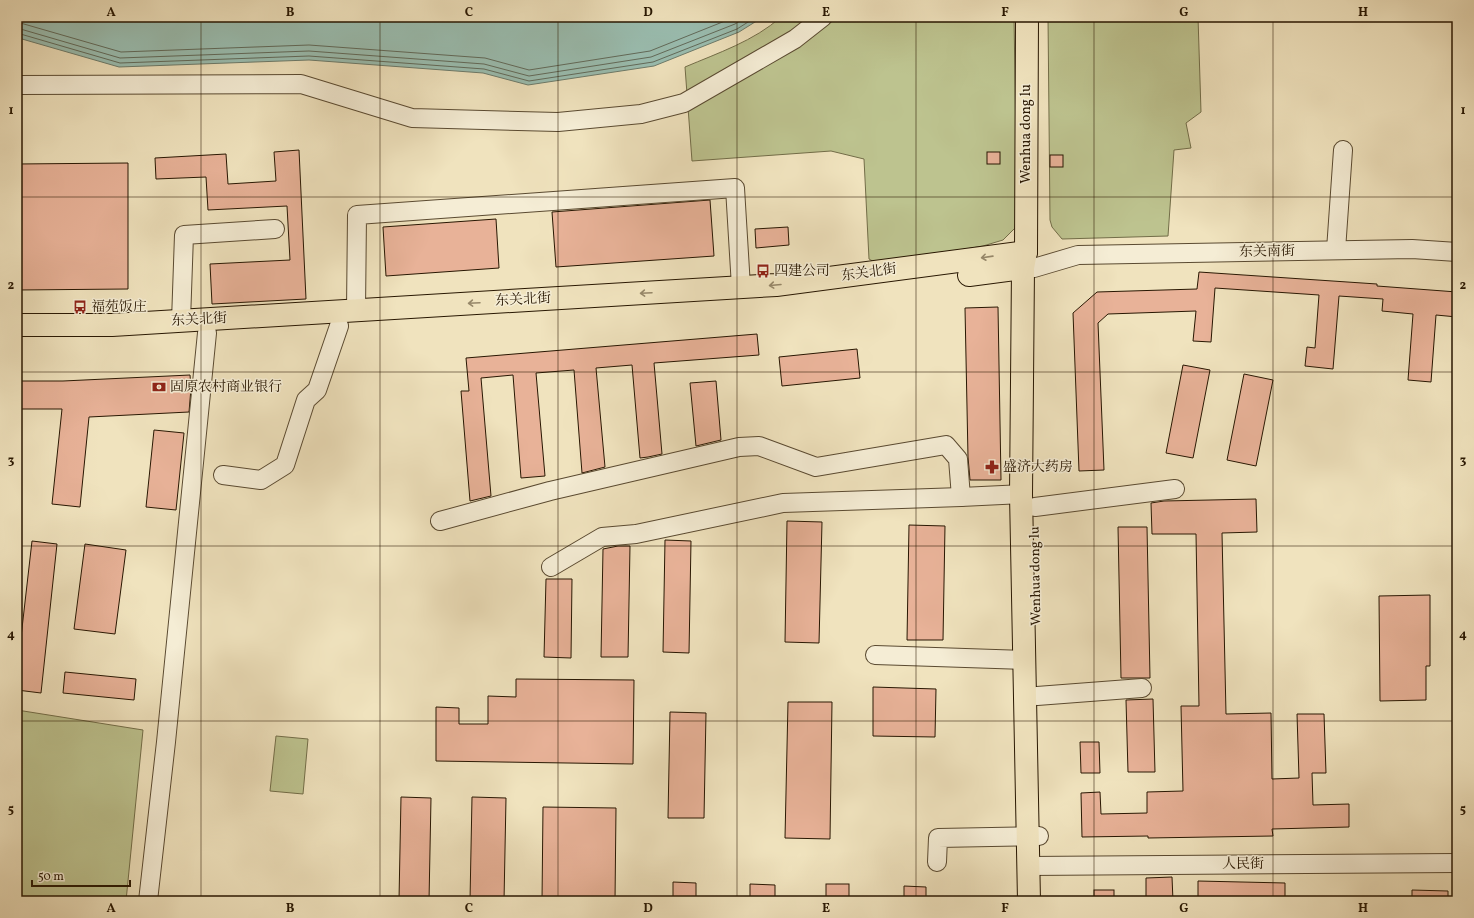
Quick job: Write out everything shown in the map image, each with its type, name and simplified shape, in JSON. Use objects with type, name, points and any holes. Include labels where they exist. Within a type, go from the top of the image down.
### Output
[{"type":"main road","name":"Wenhua dong lu","points":[[1027,17],[1028,500],[1024,660],[1034,837]]},
{"type":"main road","name":"东关北街","points":[[17,325],[112,325],[776,285],[1028,263]]},
{"type":"main road","name":"东关北街","points":[[17,339],[112,339],[779,300],[1028,263]]},
{"type":"main road","name":"Wenhua dong lu","points":[[1028,500],[1038,696],[1034,866],[1029,901]]},
{"type":"main road","name":"Wenhua dong lu","points":[[1034,866],[1041,901]]},
{"type":"street","points":[[17,85],[301,84],[412,118],[558,122],[641,114],[684,103],[795,39],[823,17]]},
{"type":"street","points":[[1336,250],[1343,150]]},
{"type":"street","points":[[356,310],[357,215],[735,188],[741,287]]},
{"type":"street","points":[[181,321],[184,235],[275,229]]},
{"type":"street","name":"东关南街","points":[[1028,263],[1078,255],[1412,249],[1457,252]]},
{"type":"street","points":[[223,475],[261,480],[285,465],[306,400],[317,390],[338,326]]},
{"type":"street","points":[[148,901],[166,742],[207,333]]},
{"type":"street","points":[[440,521],[550,491],[739,447],[759,446],[816,467],[946,445],[958,459],[961,497]]},
{"type":"street","points":[[552,567],[602,537],[636,534],[783,503],[961,497],[1028,500],[1175,489]]},
{"type":"street","points":[[875,655],[1024,660]]},
{"type":"street","points":[[1038,696],[1142,688]]},
{"type":"street","points":[[938,862],[938,838],[1034,837]]},
{"type":"street","name":"人民街","points":[[1034,866],[1457,863]]},
{"type":"green space","points":[[781,17],[1014,17],[1017,209],[1015,228],[1003,240],[983,246],[878,264],[869,259],[864,159],[831,151],[692,161],[685,67],[747,40]]},
{"type":"green space","points":[[1048,17],[1198,17],[1201,112],[1186,123],[1191,148],[1174,150],[1168,236],[1062,239],[1052,227],[1050,220]]},
{"type":"green space","points":[[17,710],[143,730],[126,901],[17,901]]},
{"type":"green space","points":[[276,736],[308,739],[303,794],[270,791]]},
{"type":"water","points":[[17,17],[763,17],[739,32],[654,66],[528,85],[483,73],[309,60],[119,67],[22,39],[17,36]]},
{"type":"building","points":[[299,150],[306,299],[212,304],[210,264],[290,260],[287,206],[208,210],[206,177],[156,179],[155,158],[226,154],[228,184],[276,181],[274,152]]},
{"type":"building","points":[[987,152],[1000,152],[1000,164],[987,164]]},
{"type":"building","points":[[1050,155],[1063,155],[1063,167],[1050,167]]},
{"type":"building","points":[[128,163],[128,289],[17,290],[17,164]]},
{"type":"building","points":[[710,200],[714,256],[556,267],[552,212]]},
{"type":"building","points":[[496,219],[499,268],[386,276],[383,227]]},
{"type":"building","points":[[788,227],[789,245],[756,248],[755,229]]},
{"type":"building","points":[[1199,272],[1377,284],[1377,286],[1457,292],[1457,317],[1436,315],[1431,382],[1408,380],[1413,314],[1382,311],[1383,299],[1339,296],[1333,369],[1305,366],[1307,347],[1315,348],[1319,295],[1215,288],[1211,342],[1193,341],[1196,311],[1108,314],[1098,323],[1104,470],[1079,471],[1073,313],[1097,292],[1197,289]]},
{"type":"building","points":[[998,307],[1001,480],[970,480],[968,457],[965,308]]},
{"type":"building","points":[[757,334],[759,355],[654,363],[662,454],[648,457],[640,458],[632,365],[596,368],[605,467],[582,473],[574,370],[536,373],[545,476],[521,478],[513,375],[481,378],[491,496],[470,501],[461,391],[469,391],[466,358]]},
{"type":"building","points":[[857,349],[860,378],[782,386],[779,357]]},
{"type":"building","points":[[1183,365],[1210,370],[1193,458],[1166,453]]},
{"type":"building","points":[[1244,374],[1273,380],[1256,466],[1227,460]]},
{"type":"building","points":[[190,375],[191,388],[189,412],[89,417],[80,507],[52,504],[62,409],[17,409],[17,381],[63,381]]},
{"type":"building","points":[[716,381],[721,440],[696,446],[690,383]]},
{"type":"building","points":[[154,430],[184,433],[176,510],[146,507]]},
{"type":"building","points":[[1256,499],[1257,532],[1222,533],[1226,714],[1271,713],[1272,779],[1299,778],[1297,714],[1324,714],[1326,773],[1312,773],[1313,805],[1349,804],[1349,827],[1272,829],[1273,836],[1148,838],[1148,836],[1082,837],[1081,793],[1100,792],[1101,814],[1147,813],[1147,792],[1183,791],[1181,706],[1199,706],[1196,534],[1152,534],[1151,503],[1164,501]]},
{"type":"building","points":[[787,521],[822,522],[819,643],[785,642]]},
{"type":"building","points":[[909,525],[945,526],[943,640],[907,640]]},
{"type":"building","points":[[1118,527],[1147,527],[1150,678],[1121,678]]},
{"type":"building","points":[[665,540],[691,541],[689,653],[663,652]]},
{"type":"building","points":[[32,541],[57,544],[41,693],[17,690],[17,672]]},
{"type":"building","points":[[85,544],[126,550],[115,634],[74,629]]},
{"type":"building","points":[[618,546],[630,546],[628,657],[601,657],[603,549]]},
{"type":"building","points":[[546,579],[572,579],[571,658],[544,657]]},
{"type":"building","points":[[1430,595],[1430,666],[1426,666],[1426,700],[1380,701],[1379,596]]},
{"type":"building","points":[[65,672],[136,679],[134,700],[63,693]]},
{"type":"building","points":[[516,679],[634,680],[633,764],[436,761],[436,707],[459,708],[459,724],[488,724],[488,696],[516,697]]},
{"type":"building","points":[[873,687],[936,689],[935,737],[873,736]]},
{"type":"building","points":[[1153,699],[1155,772],[1128,772],[1126,700]]},
{"type":"building","points":[[788,702],[832,702],[830,839],[785,838]]},
{"type":"building","points":[[670,712],[706,713],[704,818],[668,818]]},
{"type":"building","points":[[1080,742],[1099,742],[1100,773],[1081,773]]},
{"type":"building","points":[[401,797],[431,798],[429,901],[399,900]]},
{"type":"building","points":[[472,797],[506,798],[504,901],[470,901]]},
{"type":"building","points":[[543,807],[616,808],[615,901],[542,901]]},
{"type":"building","points":[[1172,877],[1173,901],[1146,901],[1146,878]]},
{"type":"building","points":[[1198,881],[1285,883],[1285,901],[1198,901]]},
{"type":"building","points":[[673,882],[696,883],[696,901],[673,901]]},
{"type":"building","points":[[750,884],[775,885],[775,901],[750,901]]},
{"type":"building","points":[[826,884],[849,884],[849,901],[826,901]]},
{"type":"building","points":[[904,886],[926,887],[926,901],[904,901]]},
{"type":"building","points":[[1094,890],[1114,890],[1114,901],[1094,901]]},
{"type":"building","points":[[1412,890],[1448,891],[1448,901],[1412,901]]},
{"type":"place","name":"四建公司","points":[[763,271]]},
{"type":"place","name":"福苑饭庄","points":[[80,307]]},
{"type":"place","name":"固原农村商业银行","points":[[159,387]]},
{"type":"place","name":"盛济大药房","points":[[992,467]]}]
